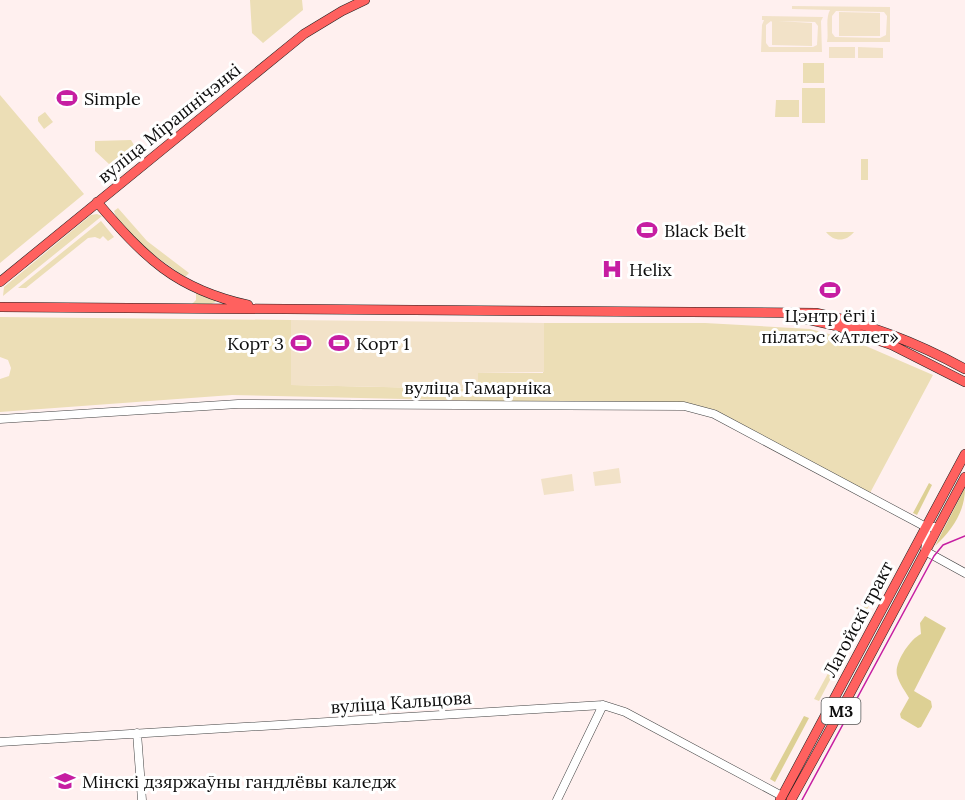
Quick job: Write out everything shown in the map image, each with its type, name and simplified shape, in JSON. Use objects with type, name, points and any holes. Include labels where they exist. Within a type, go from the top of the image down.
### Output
[{"type":"main road","name":"вуліца Мірашнічэнкі","points":[[0,282],[304,34],[365,0]]},
{"type":"main road","points":[[97,202],[150,260],[166,271],[210,294],[271,309]]},
{"type":"main road","points":[[2,306],[816,313],[878,330],[918,345],[963,367]]},
{"type":"main road","points":[[774,312],[837,326],[892,345],[965,382]]},
{"type":"main road","points":[[914,356],[912,347],[918,345]]},
{"type":"main road","name":"Лагойскі тракт","points":[[786,799],[838,692],[965,454]]},
{"type":"main road","name":"Лагойскі тракт","points":[[786,799],[848,697],[965,477]]},
{"type":"main road","points":[[838,692],[839,698],[848,697]]},
{"type":"street","name":"вуліца Гамарніка","points":[[0,419],[237,404],[684,406],[714,414],[926,527]]},
{"type":"street","points":[[938,527],[926,527],[925,551],[965,573]]},
{"type":"street","points":[[557,800],[603,705]]},
{"type":"street","name":"вуліца Кальцова","points":[[0,742],[603,705],[625,712],[786,799]]},
{"type":"street","points":[[137,733],[142,800]]},
{"type":"shaded area","points":[[250,0],[302,0],[303,10],[263,43],[252,33]]},
{"type":"shaded area","points":[[792,6],[890,7],[890,42],[827,42],[830,10],[792,9]],"holes":[[[836,11],[884,12],[887,16],[886,35],[880,38],[835,37],[832,33],[832,16]]]},
{"type":"shaded area","points":[[839,12],[880,13],[880,36],[839,36]]},
{"type":"shaded area","points":[[762,16],[823,17],[821,21],[822,52],[761,52],[764,20]],"holes":[[[771,21],[772,45],[812,46],[812,23],[778,21],[815,22],[818,26],[817,45],[813,47],[769,47],[766,43],[766,25]]]},
{"type":"shaded area","points":[[829,47],[855,47],[855,58],[829,58]]},
{"type":"shaded area","points":[[858,47],[883,48],[883,58],[858,58]]},
{"type":"shaded area","points":[[803,63],[824,63],[824,83],[803,83]]},
{"type":"shaded area","points":[[802,88],[825,88],[825,123],[802,123]]},
{"type":"shaded area","points":[[0,95],[84,194],[0,263]]},
{"type":"shaded area","points":[[776,100],[799,100],[799,117],[775,117]]},
{"type":"shaded area","points":[[45,112],[53,122],[44,129],[38,117]]},
{"type":"shaded area","points":[[131,140],[134,145],[109,164],[95,151],[95,141]]},
{"type":"shaded area","points":[[861,159],[868,159],[868,180],[861,180]]},
{"type":"shaded area","points":[[118,208],[147,241],[189,273],[185,277],[134,239],[118,220],[114,211]]},
{"type":"shaded area","points":[[91,215],[102,216],[3,296],[4,287]]},
{"type":"shaded area","points":[[101,221],[114,237],[108,241],[103,236],[100,239],[88,238],[26,288],[18,288]]},
{"type":"shaded area","points":[[826,232],[854,232],[840,240]]},
{"type":"shaded area","points":[[196,292],[216,302],[192,304],[196,300]]},
{"type":"shaded area","points":[[0,317],[291,320],[292,385],[475,389],[478,386],[478,373],[543,373],[544,323],[705,323],[810,329],[852,340],[933,375],[870,493],[715,410],[676,402],[533,402],[232,395],[0,412],[0,379],[9,376],[11,368],[8,360],[0,357]]},
{"type":"shaded area","points":[[291,320],[544,323],[544,372],[478,373],[478,386],[475,389],[291,385]]},
{"type":"shaded area","points":[[619,468],[621,483],[595,486],[593,472]]},
{"type":"shaded area","points":[[572,474],[574,491],[544,495],[541,479]]},
{"type":"shaded area","points":[[929,483],[932,485],[917,515],[913,513]]},
{"type":"shaded area","points":[[965,488],[960,513],[947,534],[935,546]]},
{"type":"shaded area","points":[[887,562],[891,565],[874,596],[870,594]]},
{"type":"shaded area","points":[[868,600],[871,602],[819,701],[814,699]]},
{"type":"shaded area","points":[[925,616],[946,628],[914,691],[931,701],[932,707],[921,727],[918,728],[901,718],[900,714],[909,698],[899,681],[897,670],[904,652],[921,634],[920,623]]},
{"type":"shaded area","points":[[804,716],[809,718],[775,782],[770,779]]},
{"type":"tram line","points":[[802,800],[934,556],[943,545],[965,536]]},
{"type":"place","name":"Simple","points":[[67,98]]},
{"type":"place","name":"Black Belt","points":[[647,230]]},
{"type":"place","name":"Helix","points":[[612,269]]},
{"type":"place","name":"Цэнтр ёгі і пілатэс «Атлет»","points":[[830,290]]},
{"type":"place","name":"Корт 3","points":[[301,343]]},
{"type":"place","name":"Корт 1","points":[[339,343]]},
{"type":"place","name":"Мінскі дзяржаўны гандлёвы каледж","points":[[65,781]]}]
